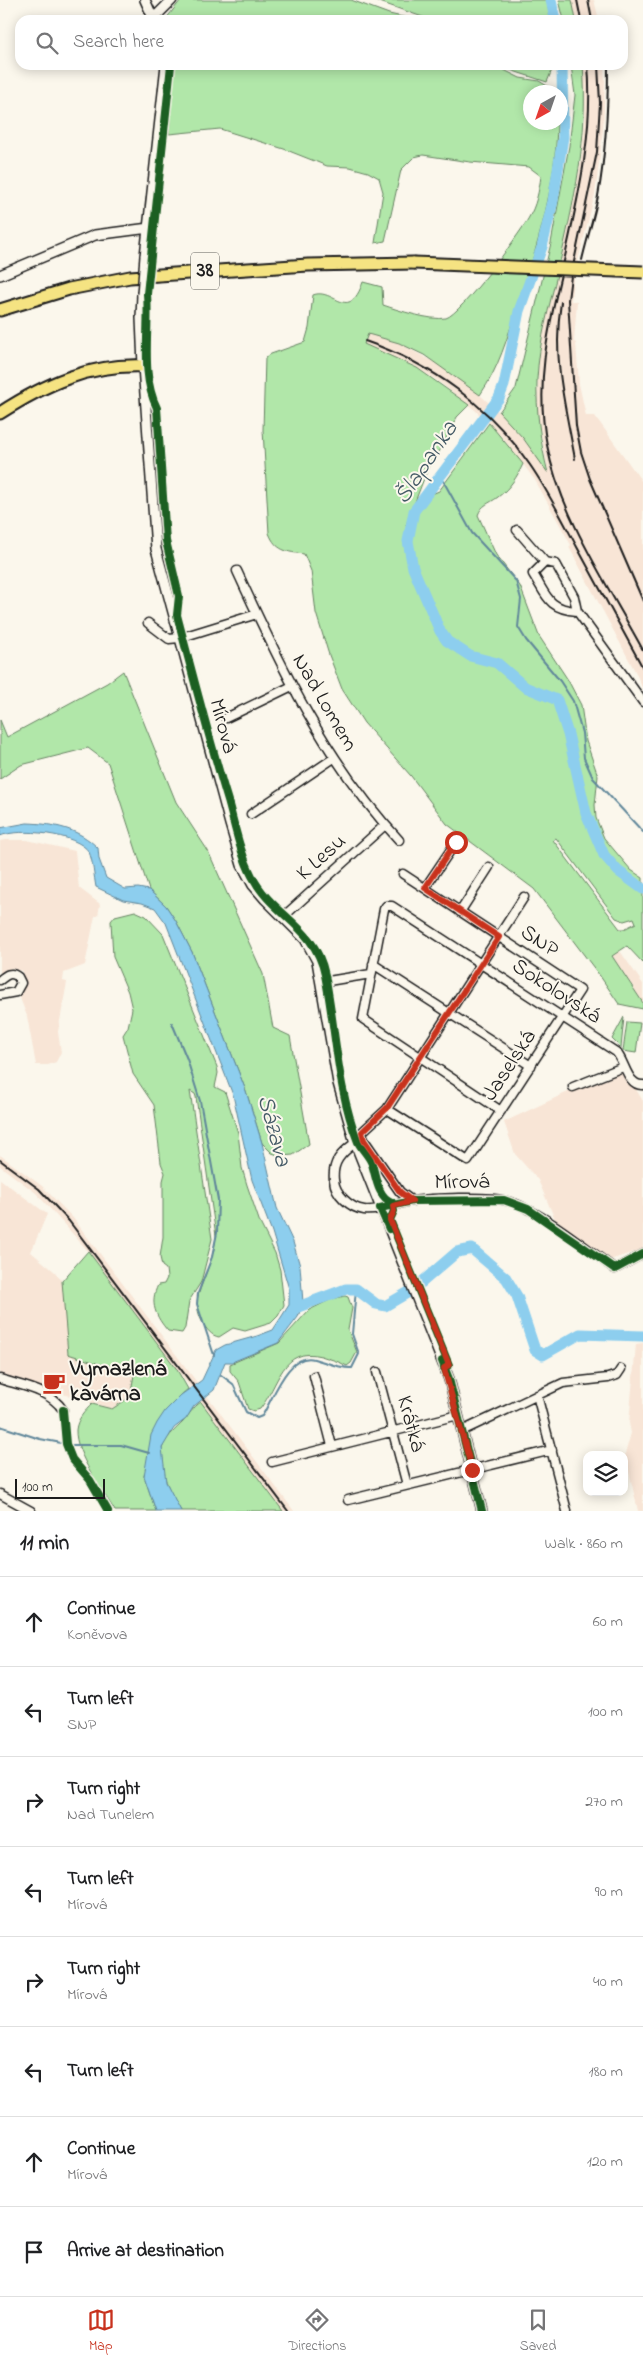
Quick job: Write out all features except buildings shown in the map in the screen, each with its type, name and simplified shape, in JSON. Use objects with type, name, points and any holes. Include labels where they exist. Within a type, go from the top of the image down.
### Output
[{"type":"main road","name":"38","points":[[0,310],[69,289],[130,277],[308,265],[414,263],[643,272]]},
{"type":"main road","points":[[0,412],[43,388],[76,374],[114,366],[143,366]]},
{"type":"street","points":[[145,0],[152,15]]},
{"type":"street","points":[[158,15],[172,0]]},
{"type":"street","name":"Mírová","points":[[165,70],[140,318],[154,527],[158,558],[241,862],[256,890],[312,949],[318,964],[338,1083],[355,1143],[449,1379],[482,1511]]},
{"type":"street","points":[[0,275],[95,235],[149,228]]},
{"type":"street","points":[[517,530],[544,562],[556,564],[574,597],[577,612],[643,702]]},
{"type":"street","points":[[544,562],[533,574],[553,605],[562,610],[577,612]]},
{"type":"street","name":"Nad Lomem","points":[[237,571],[292,686],[334,758],[385,825],[399,840]]},
{"type":"street","points":[[148,623],[169,638],[179,638],[257,614]]},
{"type":"street","points":[[226,718],[292,686]]},
{"type":"street","points":[[251,814],[334,758]]},
{"type":"street","name":"K Lesu","points":[[283,917],[385,825]]},
{"type":"street","points":[[425,888],[456,842]]},
{"type":"street","points":[[460,912],[489,867]]},
{"type":"street","name":"SNP","points":[[403,874],[580,990]]},
{"type":"street","points":[[387,1108],[482,965],[524,897]]},
{"type":"street","name":"Sokolovská","points":[[373,964],[384,909],[387,906],[392,906],[616,1052],[624,1067],[637,1084],[643,1085]]},
{"type":"street","points":[[501,1111],[363,1019],[373,964],[531,1066]]},
{"type":"street","points":[[0,980],[6,975],[12,974],[18,977],[21,983],[16,992],[0,995]]},
{"type":"street","points":[[322,982],[371,974]]},
{"type":"street","name":"Jaselská","points":[[387,1108],[468,1161],[580,990]]},
{"type":"street","points":[[572,1087],[624,1067]]},
{"type":"street","name":"Mírová","points":[[387,1108],[364,1129],[362,1132],[364,1140],[400,1192],[412,1201]]},
{"type":"street","name":"Mírová","points":[[355,1143],[342,1152],[337,1159],[334,1182],[339,1194],[351,1206],[363,1210],[412,1201],[492,1199],[511,1202],[528,1209],[616,1269],[643,1254]]},
{"type":"street","points":[[462,1432],[563,1383],[608,1378],[617,1375],[621,1368]]},
{"type":"street","name":"Krátká","points":[[378,1372],[407,1485]]},
{"type":"street","points":[[314,1376],[332,1446]]},
{"type":"street","points":[[0,1379],[48,1395],[57,1401],[63,1410]]},
{"type":"street","points":[[537,1395],[567,1511]]},
{"type":"street","points":[[272,1462],[458,1415]]},
{"type":"street","points":[[348,1500],[552,1450]]},
{"type":"street","points":[[0,1494],[31,1511]]},
{"type":"shaded area","points":[[572,0],[594,0],[598,15],[575,15]]},
{"type":"shaded area","points":[[583,70],[604,70],[603,130],[595,194],[573,280],[571,301],[577,301],[574,342],[576,343],[579,384],[586,416],[595,416],[643,483],[643,690],[636,673],[569,547],[571,545],[535,480],[502,437],[475,410],[438,381],[417,368],[364,344],[368,334],[399,343],[446,369],[499,412],[523,438],[548,471],[537,412],[538,362],[581,160],[585,118]]},
{"type":"shaded area","points":[[27,840],[75,851],[79,888],[100,904],[98,916],[95,916],[85,965],[64,973],[63,981],[67,982],[58,1032],[61,1052],[56,1062],[48,1065],[36,1065],[27,1016],[18,993],[23,987],[22,971],[11,968],[0,976],[0,841]]},
{"type":"shaded area","points":[[620,951],[643,984],[643,1003],[612,956]]},
{"type":"shaded area","points":[[621,1071],[628,1076],[643,1101],[643,1249],[607,1261],[558,1226],[538,1180],[515,1154],[504,1122],[570,1091]]},
{"type":"shaded area","points":[[0,1155],[42,1186],[73,1218],[294,1511],[283,1511],[88,1251],[36,1193],[0,1166]]},
{"type":"shaded area","points":[[0,1179],[47,1214],[31,1252],[55,1272],[62,1281],[68,1354],[134,1375],[130,1397],[112,1409],[0,1375]]},
{"type":"shaded area","points":[[643,1343],[643,1511],[638,1511],[628,1467],[628,1451],[626,1451],[631,1433],[629,1423],[636,1344]]},
{"type":"green space","points":[[181,0],[351,0],[394,15],[169,15]]},
{"type":"green space","points":[[374,0],[547,0],[549,15],[417,15]]},
{"type":"green space","points":[[559,0],[572,0],[575,15],[563,15]]},
{"type":"green space","points":[[170,70],[504,70],[520,78],[539,81],[546,85],[523,85],[523,130],[557,130],[553,170],[544,217],[502,353],[487,385],[480,395],[424,355],[399,343],[368,334],[364,344],[417,368],[469,405],[457,417],[438,454],[430,463],[406,525],[416,520],[418,510],[427,496],[439,491],[489,423],[523,464],[510,486],[484,506],[478,515],[496,555],[520,586],[539,636],[568,680],[581,705],[586,741],[598,776],[595,805],[596,818],[604,838],[631,870],[643,878],[643,963],[627,946],[612,956],[643,1003],[643,1009],[619,1004],[534,889],[447,824],[411,776],[364,723],[342,689],[329,655],[316,613],[311,571],[304,554],[283,550],[275,544],[269,533],[263,430],[265,358],[305,342],[309,328],[313,295],[321,294],[340,301],[352,301],[363,282],[382,287],[383,305],[423,317],[446,318],[464,303],[476,289],[522,228],[535,204],[541,176],[529,167],[470,162],[423,155],[414,157],[401,170],[385,241],[375,243],[383,192],[379,178],[368,172],[350,167],[327,166],[284,149],[220,129],[169,134],[172,96]],"holes":[[[556,838],[616,918],[624,921],[634,918],[636,923],[620,929],[553,840]]]},
{"type":"green space","points":[[510,70],[552,70],[547,82]]},
{"type":"green space","points":[[572,70],[583,70],[584,118],[579,169],[570,219],[542,338],[538,365],[537,403],[539,426],[548,473],[523,438],[499,412],[516,388],[551,243],[569,146],[575,95]]},
{"type":"green space","points":[[123,671],[176,802],[208,851],[263,974],[273,1028],[290,1036],[309,1144],[293,1155],[281,1156],[272,1153],[262,1143],[246,1091],[192,952],[166,906],[149,890],[108,763],[88,748],[21,765],[0,779],[0,720],[7,737],[107,683]]},
{"type":"green space","points":[[135,911],[146,916],[163,934],[217,1067],[218,1073],[215,1087],[225,1092],[238,1133],[242,1168],[247,1185],[260,1223],[275,1253],[280,1270],[284,1305],[278,1316],[271,1323],[245,1331],[233,1328],[219,1337],[209,1332],[205,1327],[199,1315],[197,1302],[211,1259],[216,1236],[196,1097],[190,1091],[212,1239],[201,1282],[189,1301],[185,1328],[182,1333],[168,1331],[155,1310],[155,1292],[158,1285],[164,1284],[167,1278],[166,1269],[162,1266],[160,1257],[163,1237],[163,1181],[165,1173],[161,1163],[154,1105],[133,1074],[123,1035],[128,1027],[132,1009],[128,992],[113,957],[111,921],[115,916]]},
{"type":"green space","points":[[624,1017],[621,1048],[612,1039]]},
{"type":"green space","points":[[627,1022],[640,1023],[636,1053],[623,1051]]},
{"type":"green space","points":[[88,1251],[176,1368],[188,1389],[181,1395],[144,1476],[156,1511],[115,1511],[85,1461],[77,1440],[77,1426],[87,1409],[92,1404],[112,1409],[130,1397],[134,1375],[68,1354],[62,1281]]},
{"type":"green space","points":[[348,1297],[352,1308],[348,1330],[357,1352],[351,1363],[347,1366],[321,1356],[308,1354],[298,1357],[283,1370],[260,1409],[254,1411],[248,1409],[239,1382],[230,1371],[230,1364],[279,1343],[309,1310],[332,1299]]},
{"type":"green space","points":[[201,1402],[283,1511],[181,1511],[169,1489],[164,1474],[162,1449],[168,1438]]},
{"type":"water","points":[[27,823],[65,828],[90,841],[98,848],[99,859],[106,878],[125,889],[138,888],[149,890],[166,906],[176,921],[192,952],[246,1091],[262,1143],[277,1208],[293,1242],[300,1266],[303,1302],[298,1317],[278,1343],[232,1362],[225,1362],[214,1390],[194,1406],[186,1419],[174,1428],[162,1448],[166,1482],[181,1511],[156,1511],[144,1476],[151,1435],[165,1411],[181,1395],[202,1380],[216,1350],[225,1345],[273,1330],[289,1305],[289,1289],[272,1232],[252,1180],[233,1095],[166,923],[155,908],[142,903],[123,900],[96,887],[89,852],[73,840],[61,836],[20,832],[0,836],[0,828]]},
{"type":"waterway","name":"Šlapanka","points":[[551,0],[554,15]]},
{"type":"waterway","name":"Šlapanka","points":[[562,70],[563,137],[553,201],[542,247],[519,311],[504,385],[499,398],[414,511],[408,541],[413,568],[440,631],[447,641],[470,656],[497,663],[525,687],[557,700],[568,734],[586,813],[604,855],[618,871],[643,889]]},
{"type":"waterway","points":[[440,475],[472,533],[516,581],[521,599],[518,627],[573,701],[582,733],[584,758],[593,778],[643,832]]},
{"type":"waterway","points":[[172,1023],[187,1059],[200,1101],[218,1200],[217,1233],[212,1257],[198,1293],[197,1304],[214,1355]]},
{"type":"waterway","name":"Šlapanka","points":[[298,1307],[346,1289],[356,1289],[376,1304],[385,1306],[414,1289],[457,1252],[472,1249],[506,1278],[517,1296],[535,1350],[543,1355],[580,1334],[643,1336]]},
{"type":"waterway","points":[[221,1375],[233,1384],[246,1412],[257,1418],[262,1416],[282,1379],[296,1363],[305,1359],[314,1359],[352,1368],[359,1354],[352,1334],[356,1289]]},
{"type":"waterway","points":[[0,1426],[40,1439],[72,1445],[121,1445],[149,1453]]},
{"type":"railway","points":[[577,0],[580,15]]},
{"type":"railway","points":[[588,0],[591,15]]},
{"type":"railway","points":[[588,70],[589,117],[583,168],[552,314],[545,357],[542,401],[544,423],[553,471],[574,524],[643,650]]},
{"type":"railway","points":[[598,70],[600,103],[597,152],[571,276],[568,300],[576,426],[581,452],[590,479],[643,601]]},
{"type":"railway","points":[[582,260],[601,180],[605,147],[608,70]]},
{"type":"railway","points":[[561,302],[558,342],[559,362],[575,459]]},
{"type":"railway","points":[[365,341],[413,362],[436,375],[478,406],[497,424],[530,465],[549,495],[643,668]]},
{"type":"railway","points":[[0,1160],[39,1189],[69,1221],[288,1511]]},
{"type":"cycle path","points":[[170,70],[147,294],[147,367],[152,395],[157,408],[166,541],[179,596],[177,615],[201,708],[244,858],[260,890],[303,932],[320,958],[329,996],[341,1080],[351,1122],[358,1142],[372,1164],[381,1192],[387,1200],[392,1202],[394,1211],[390,1220],[449,1365],[444,1368]]},
{"type":"cycle path","points":[[389,1229],[380,1208],[412,1201],[504,1200],[528,1209],[615,1269],[643,1254]]},
{"type":"cycle path","points":[[442,1361],[449,1379],[482,1511]]},
{"type":"cycle path","points":[[63,1410],[66,1444],[72,1459],[90,1480],[108,1511]]},
{"type":"place","name":"Vymazlená kavárna","points":[[54,1383]]},
{"type":"route","points":[[456,842],[425,888],[499,937],[387,1108],[362,1132],[364,1140],[400,1192],[412,1201],[393,1206],[394,1211],[391,1214],[390,1220],[449,1365],[444,1368],[449,1379],[472,1470]]},
{"type":"water label","name":"Sázava","points":[[273,1131]]}]
